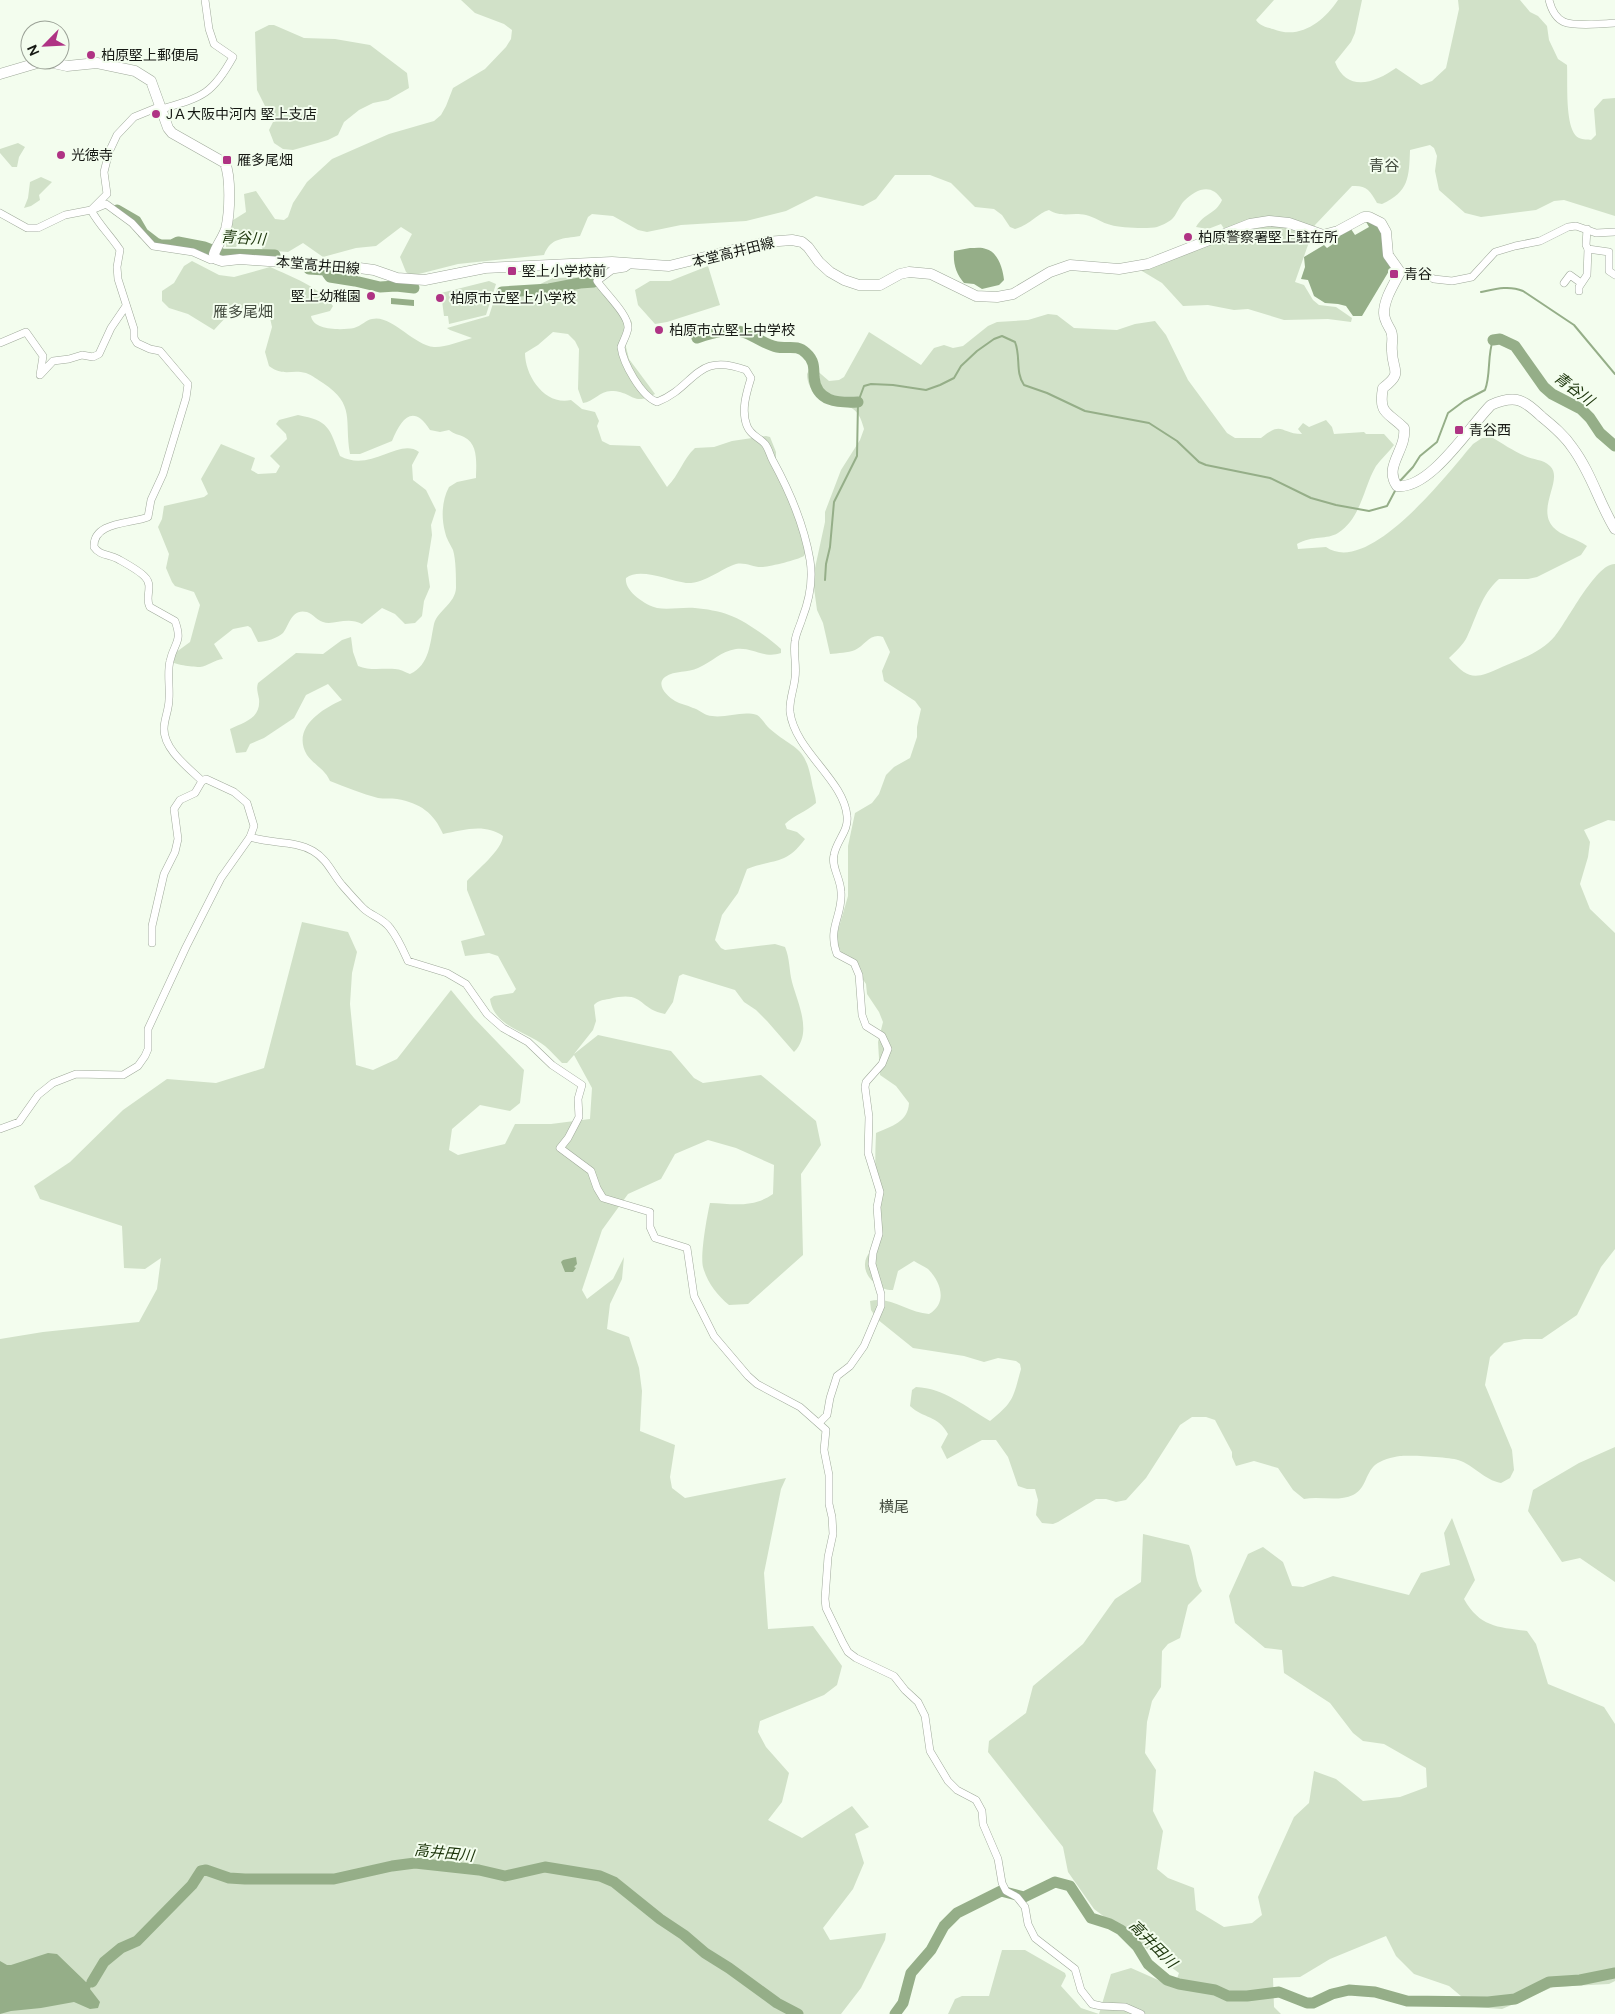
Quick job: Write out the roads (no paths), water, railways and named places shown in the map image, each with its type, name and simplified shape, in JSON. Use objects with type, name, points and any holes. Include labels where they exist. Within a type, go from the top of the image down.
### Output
[{"type":"main road","points":[[0,74],[44,61],[67,66],[97,63],[135,71],[146,76],[151,81],[168,128],[172,133],[225,162],[227,168],[228,215],[226,228],[216,253]]},
{"type":"main road","name":"本堂高井田線","points":[[216,253],[222,261],[240,259],[352,267],[374,270],[397,278],[425,280],[485,268],[565,263],[632,262],[669,266],[681,265],[766,242],[792,240],[802,242],[808,247],[819,262],[830,272],[844,280],[859,285],[880,285],[900,274],[916,272],[930,274],[976,296],[998,297],[1013,294],[1050,272],[1070,266],[1119,269],[1148,264],[1250,224],[1269,221],[1289,224],[1323,235],[1338,231],[1364,217],[1369,217],[1381,223],[1386,232],[1388,255],[1400,272]]},
{"type":"main road","points":[[1400,272],[1387,301],[1384,313],[1392,332],[1391,351],[1396,370],[1394,379],[1383,388],[1381,396],[1382,408],[1387,415],[1394,418],[1404,428],[1404,442],[1391,472],[1392,479],[1397,486],[1407,487],[1427,477],[1491,405],[1512,398],[1524,402],[1533,408],[1560,432],[1572,447],[1615,529]]},
{"type":"street","points":[[92,209],[107,194],[104,172],[109,152],[117,135],[134,117],[199,98],[214,86],[224,74],[233,57],[214,44],[209,29],[205,0]]},
{"type":"street","points":[[1548,0],[1553,12],[1564,22],[1595,25],[1615,24]]},
{"type":"street","points":[[0,213],[27,228],[38,228],[65,215],[98,208],[106,204],[132,223],[153,246],[193,252],[210,260],[216,253]]},
{"type":"street","points":[[92,209],[98,223],[113,238],[120,250],[117,267],[118,279],[134,328],[134,338],[137,343],[160,351],[188,384],[186,398],[163,474],[150,500],[148,517],[109,525],[96,536],[94,547],[102,554],[120,560],[145,576],[150,583],[148,604],[175,621],[179,634],[169,665],[168,711],[164,732],[169,745],[177,757],[202,781]]},
{"type":"street","points":[[1400,272],[1416,271],[1434,279],[1452,280],[1472,277],[1495,252],[1540,241],[1568,227],[1576,226],[1596,233],[1615,232]]},
{"type":"street","points":[[1564,283],[1570,275],[1580,287],[1587,275],[1587,229]]},
{"type":"street","points":[[1588,249],[1609,252],[1609,271],[1615,275]]},
{"type":"street","points":[[632,262],[625,268],[612,270],[597,282],[624,314],[628,325],[628,332],[621,347],[630,372],[645,395],[650,400],[657,402],[674,393],[692,377],[709,366],[718,364],[728,365],[746,370],[751,378],[744,401],[746,424],[752,435],[765,444],[780,473],[793,502],[810,559],[811,580],[803,618],[795,640],[796,677],[790,711],[792,722],[801,742],[838,791],[847,814],[847,823],[834,853],[833,862],[842,894],[833,931],[833,944],[837,954],[854,963],[859,975],[862,1015],[866,1026],[882,1036],[888,1049],[882,1064],[866,1082],[865,1087],[870,1117],[868,1153],[880,1188],[877,1207],[878,1234],[872,1264],[881,1294],[881,1306],[864,1346],[850,1366],[836,1376],[827,1415],[819,1423]]},
{"type":"street","points":[[0,343],[26,332],[43,356],[40,375],[53,361],[82,355],[93,357],[99,354],[126,306]]},
{"type":"street","points":[[0,1129],[19,1122],[38,1095],[53,1083],[76,1074],[123,1075],[138,1066],[148,1049],[148,1029],[186,947],[221,878],[250,836],[254,826],[248,803],[227,788],[206,779],[202,781],[195,793],[180,800],[174,809],[178,839],[175,852],[164,874],[152,926],[152,943]]},
{"type":"street","points":[[250,836],[261,841],[293,844],[312,850],[327,861],[342,885],[364,909],[383,920],[390,927],[408,961],[447,973],[466,984],[487,1014],[498,1024],[528,1042],[552,1065],[582,1085],[578,1099],[578,1117],[568,1138],[560,1148],[591,1171],[603,1198],[650,1212],[650,1227],[655,1238],[687,1248],[694,1296],[714,1336],[757,1384],[800,1406],[826,1430],[824,1450],[829,1476],[829,1504],[833,1534],[828,1557],[824,1599],[826,1608],[848,1652],[856,1658],[894,1676],[918,1702],[925,1716],[930,1751],[948,1781],[957,1790],[976,1800],[982,1811],[983,1824],[998,1859],[1002,1883],[1006,1891],[1017,1897],[1025,1908],[1028,1924],[1035,1938],[1075,1970],[1081,1990],[1092,2004],[1125,2007],[1141,2014]]},
{"type":"waterway","name":"青谷川","points":[[117,210],[136,221],[143,233],[161,245],[172,245],[178,242],[204,247],[222,254],[275,255]]},
{"type":"waterway","name":"青谷川","points":[[309,269],[325,270],[330,277],[380,287],[414,288]]},
{"type":"waterway","name":"青谷川","points":[[502,292],[549,289],[594,282]]},
{"type":"waterway","points":[[1481,292],[1507,288],[1523,291],[1574,325],[1615,374]]},
{"type":"waterway","name":"青谷川","points":[[697,338],[727,331],[740,331],[773,346],[792,347],[803,350],[812,361],[814,377],[819,392],[829,399],[836,401],[858,402]]},
{"type":"waterway","points":[[825,580],[834,502],[857,456],[858,402],[864,386],[871,384],[893,385],[926,390],[940,385],[954,378],[961,366],[977,351],[994,339],[1002,336],[1015,342],[1021,380],[1024,385],[1047,393],[1085,411],[1149,423],[1177,441],[1199,462],[1206,465],[1270,478],[1311,498],[1369,511],[1387,506],[1396,489]]},
{"type":"waterway","name":"青谷川","points":[[1493,340],[1500,339],[1515,346],[1544,387],[1552,394],[1581,409],[1600,433],[1615,446]]},
{"type":"waterway","points":[[1399,482],[1420,456],[1437,442],[1448,413],[1464,401],[1485,390],[1493,340]]},
{"type":"waterway","name":"高井田川","points":[[92,1982],[104,1962],[121,1948],[137,1941],[192,1885],[201,1871],[206,1870],[229,1878],[245,1879],[334,1879],[392,1866],[415,1863],[479,1870],[505,1876],[545,1867],[600,1876],[614,1882],[705,1953],[777,2003],[798,2014]]},
{"type":"waterway","name":"高井田川","points":[[895,2014],[903,2003],[911,1973],[931,1950],[944,1926],[957,1913],[1001,1891],[1024,1897],[1055,1882],[1070,1886],[1091,1918],[1121,1930],[1137,1946],[1148,1964],[1167,1980],[1215,1990],[1228,1996],[1279,1992],[1307,2003],[1313,2003],[1332,1994],[1349,1990],[1375,1992],[1407,2001],[1488,2002],[1515,1999],[1549,1982],[1580,1980],[1615,1973]]},
{"type":"place","name":"柏原堅上郵便局","points":[[91,55]]},
{"type":"place","name":"JＡ大阪中河内 堅上支店","points":[[156,114]]},
{"type":"place","name":"光徳寺","points":[[61,155]]},
{"type":"place","name":"雁多尾畑","points":[[227,160]]},
{"type":"place","name":"柏原警察署堅上駐在所","points":[[1188,237]]},
{"type":"place","name":"堅上小学校前","points":[[512,271]]},
{"type":"place","name":"青谷","points":[[1394,274]]},
{"type":"place","name":"堅上幼稚園","points":[[371,296]]},
{"type":"place","name":"柏原市立堅上小学校","points":[[440,298]]},
{"type":"place","name":"柏原市立堅上中学校","points":[[659,330]]},
{"type":"place","name":"青谷西","points":[[1459,430]]},
{"type":"district","name":"青谷","points":[[1384,166]]},
{"type":"district","name":"雁多尾畑","points":[[243,312]]},
{"type":"district","name":"横尾","points":[[894,1507]]}]
